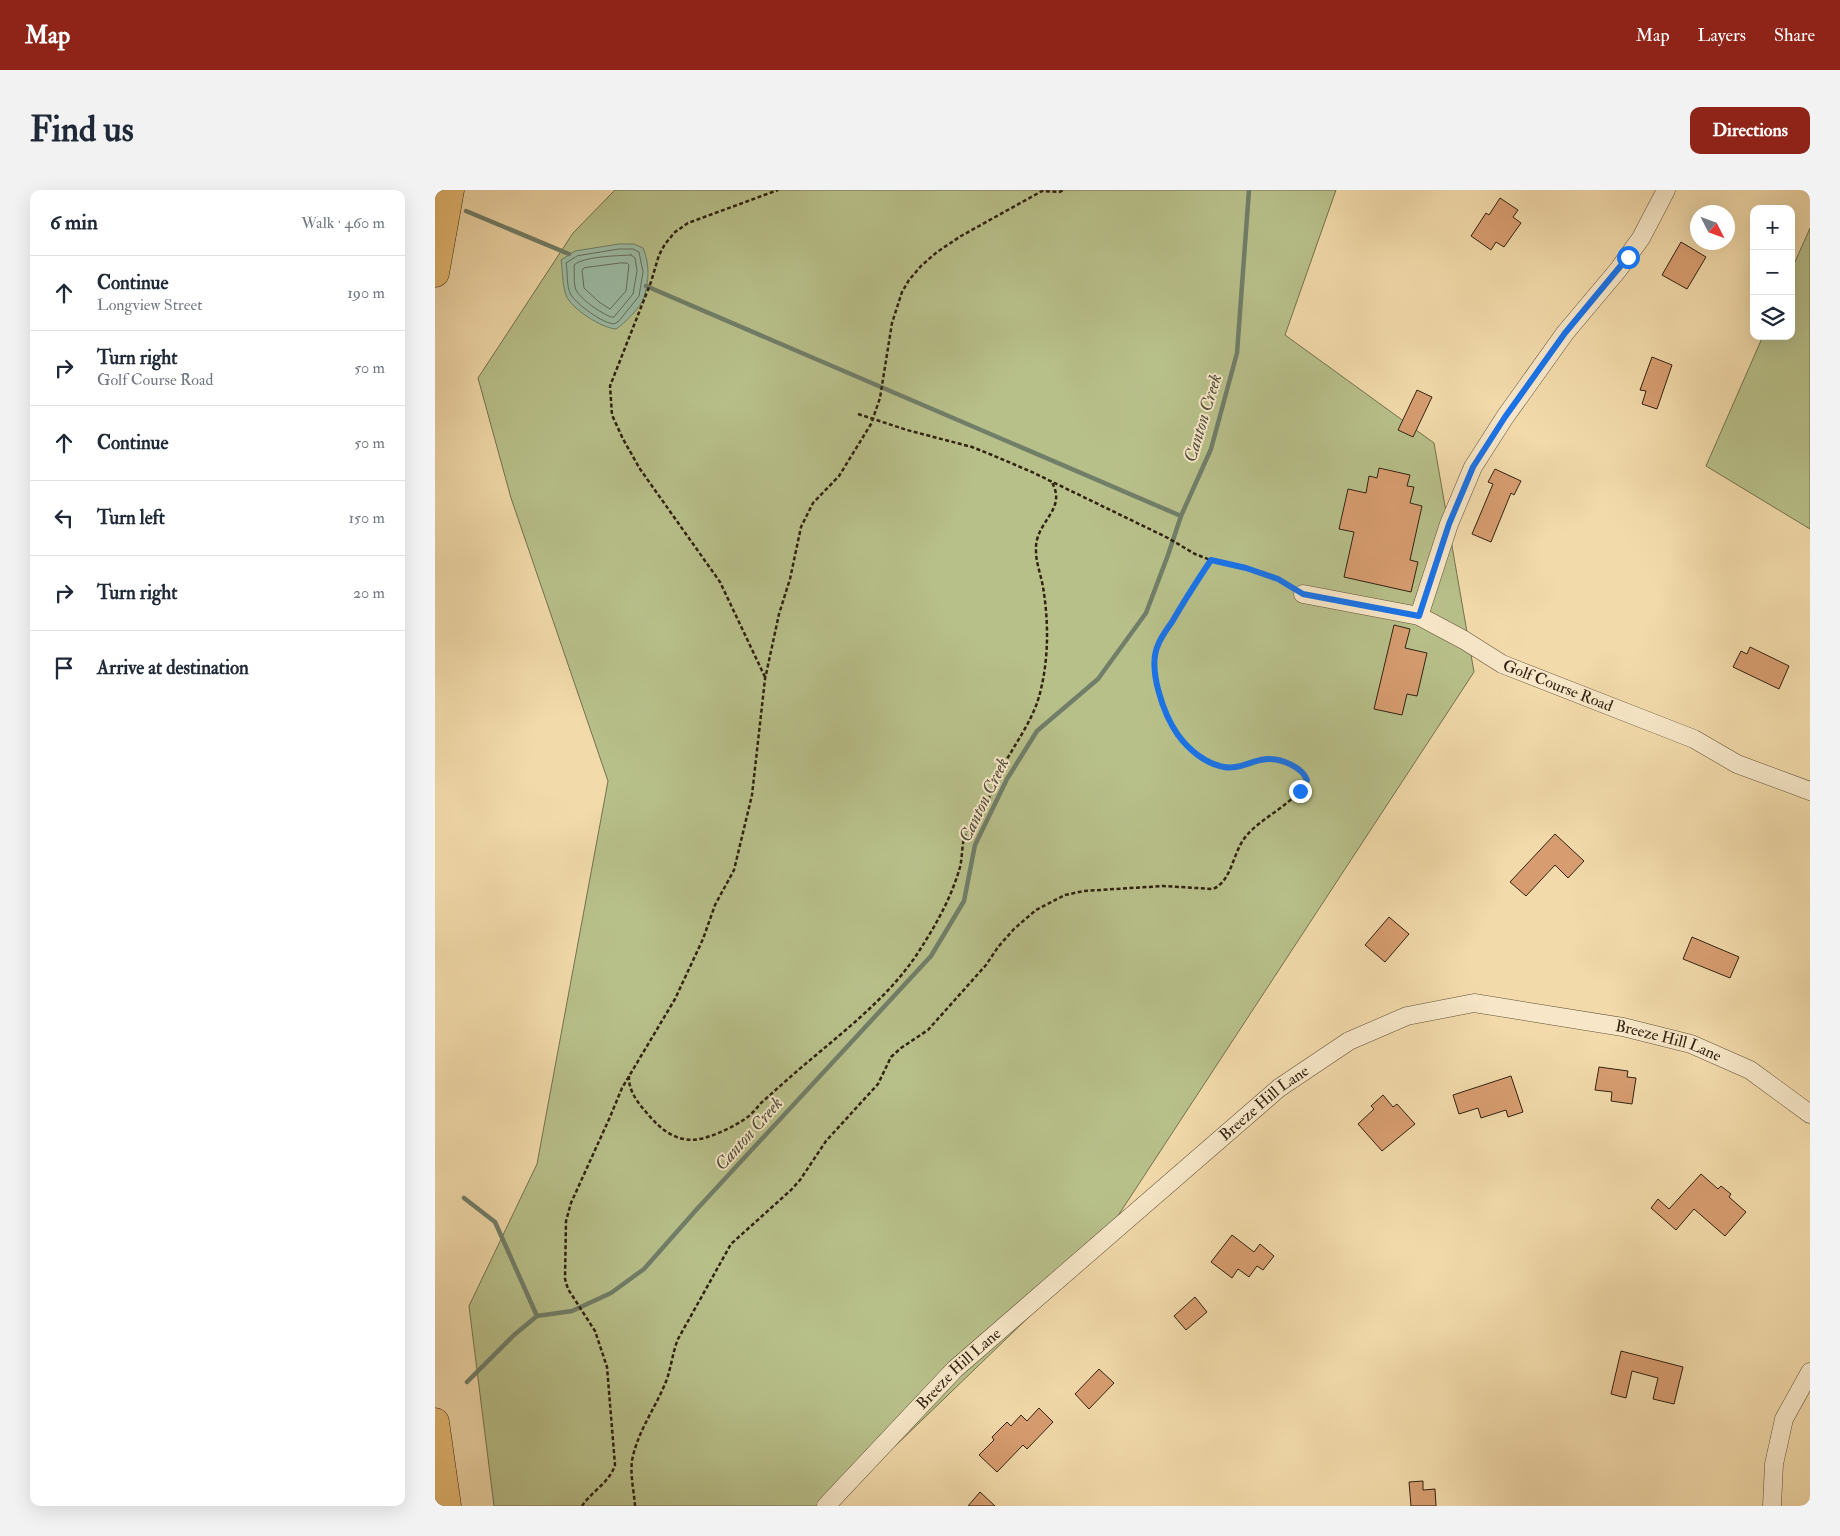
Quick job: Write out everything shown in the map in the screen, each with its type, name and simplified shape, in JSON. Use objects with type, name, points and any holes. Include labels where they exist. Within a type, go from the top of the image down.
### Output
[{"type":"highway","points":[[435,273],[450,190]]},
{"type":"highway","points":[[435,1422],[447,1506]]},
{"type":"street","points":[[1419,616],[1449,524],[1473,467],[1505,417],[1561,340],[1618,270],[1641,238],[1666,190]]},
{"type":"street","name":"Golf Course Road","points":[[1303,594],[1419,616],[1503,664],[1694,739],[1737,764],[1810,791]]},
{"type":"street","name":"Breeze Hill Lane","points":[[826,1506],[955,1369],[1279,1088],[1349,1041],[1407,1016],[1474,1002],[1623,1027],[1691,1044],[1750,1070],[1810,1114]]},
{"type":"street","points":[[1772,1506],[1774,1464],[1784,1419],[1810,1372]]},
{"type":"path","points":[[765,679],[720,582],[640,469],[623,439],[612,415],[610,386],[651,282],[659,255],[675,232],[688,223],[778,190]]},
{"type":"path","points":[[582,1506],[592,1492],[613,1473],[615,1465],[607,1366],[595,1331],[568,1289],[565,1279],[565,1236],[569,1212],[621,1088],[675,999],[703,939],[715,905],[734,870],[752,795],[765,679],[801,527],[813,503],[839,476],[873,418],[880,398],[892,323],[902,292],[909,280],[937,252],[961,236],[1042,191],[1059,192],[1064,190]]},
{"type":"path","points":[[858,414],[907,430],[973,447],[1051,481],[1168,538],[1195,554],[1278,579],[1303,594]]},
{"type":"path","points":[[629,1073],[628,1080],[631,1091],[639,1105],[664,1132],[685,1140],[703,1138],[726,1129],[747,1118],[844,1030],[904,972],[920,950],[953,888],[961,863],[964,838],[968,828],[981,813],[1037,701],[1045,662],[1047,611],[1035,541],[1038,531],[1053,509],[1057,498],[1056,490],[1051,481]]},
{"type":"path","points":[[635,1506],[632,1470],[633,1456],[666,1382],[672,1355],[678,1340],[731,1244],[801,1180],[826,1141],[877,1084],[891,1057],[928,1030],[986,965],[998,947],[1036,910],[1065,895],[1084,891],[1163,886],[1213,889],[1224,882],[1238,847],[1247,835],[1257,824],[1281,807],[1305,786],[1307,780],[1301,771],[1277,760],[1268,759],[1235,768],[1212,764],[1188,746],[1178,734],[1167,714],[1160,695],[1154,668],[1157,645],[1211,560]]},
{"type":"green space","points":[[615,190],[1336,190],[1285,335],[1434,443],[1474,672],[1091,1257],[833,1506],[494,1506],[469,1306],[537,1164],[608,781],[511,498],[478,378],[573,233]]},
{"type":"green space","points":[[1810,228],[1810,529],[1706,466],[1761,340],[1795,340],[1795,262]]},
{"type":"water","points":[[619,244],[634,244],[643,248],[648,272],[643,301],[632,315],[616,329],[588,317],[580,312],[569,300],[564,287],[561,260],[575,251]]},
{"type":"building","points":[[1500,198],[1518,210],[1513,217],[1521,223],[1504,247],[1496,242],[1491,250],[1471,236],[1486,213],[1489,215]]},
{"type":"building","points":[[1681,242],[1690,247],[1690,250],[1694,250],[1706,257],[1687,289],[1662,275]]},
{"type":"building","points":[[1652,357],[1672,365],[1657,409],[1642,404],[1646,391],[1640,390]]},
{"type":"building","points":[[1417,390],[1432,397],[1413,437],[1398,430]]},
{"type":"building","points":[[1379,468],[1410,475],[1407,486],[1414,487],[1410,503],[1422,506],[1410,560],[1418,562],[1411,592],[1344,577],[1354,532],[1339,529],[1348,489],[1366,493],[1369,476],[1377,478]]},
{"type":"building","points":[[1495,469],[1521,481],[1514,495],[1511,493],[1491,542],[1472,534],[1493,484],[1488,482]]},
{"type":"building","points":[[1394,625],[1410,629],[1405,648],[1427,653],[1417,696],[1407,694],[1402,715],[1374,709]]},
{"type":"building","points":[[1750,647],[1789,666],[1779,689],[1733,667],[1741,651],[1747,654]]},
{"type":"building","points":[[1555,834],[1584,861],[1568,878],[1555,865],[1526,896],[1510,882]]},
{"type":"building","points":[[1389,917],[1409,934],[1385,962],[1365,945]]},
{"type":"building","points":[[1692,937],[1739,957],[1730,978],[1683,959]]},
{"type":"building","points":[[1599,1067],[1628,1071],[1627,1077],[1636,1078],[1632,1104],[1611,1101],[1612,1092],[1595,1090]]},
{"type":"building","points":[[1511,1076],[1523,1112],[1508,1117],[1506,1110],[1481,1118],[1478,1108],[1459,1114],[1453,1095]]},
{"type":"building","points":[[1383,1095],[1393,1107],[1397,1104],[1415,1124],[1382,1151],[1358,1124],[1374,1109],[1371,1106]]},
{"type":"building","points":[[1701,1174],[1718,1189],[1721,1186],[1731,1194],[1729,1197],[1746,1212],[1725,1236],[1694,1209],[1676,1230],[1651,1208],[1658,1199],[1669,1209]]},
{"type":"building","points":[[1232,1235],[1254,1252],[1260,1244],[1274,1256],[1263,1270],[1257,1266],[1249,1277],[1238,1269],[1232,1278],[1211,1262]]},
{"type":"building","points":[[1195,1297],[1207,1312],[1186,1330],[1174,1316]]},
{"type":"building","points":[[1621,1351],[1683,1367],[1674,1404],[1653,1399],[1658,1378],[1632,1371],[1626,1398],[1611,1394]]},
{"type":"building","points":[[1099,1369],[1114,1383],[1089,1409],[1075,1394]]},
{"type":"building","points":[[1039,1408],[1053,1422],[1027,1449],[1023,1445],[997,1472],[979,1455],[994,1440],[992,1437],[1007,1422],[1011,1426],[1021,1415],[1027,1421]]},
{"type":"building","points":[[1423,1481],[1423,1490],[1435,1489],[1436,1506],[1411,1506],[1409,1482]]},
{"type":"building","points":[[980,1492],[995,1506],[968,1506]]},
{"type":"waterway","name":"Canton Creek","points":[[467,1382],[514,1335],[537,1316],[572,1311],[611,1293],[644,1269],[931,956],[964,901],[975,845],[1007,779],[1037,731],[1098,679],[1146,613],[1181,516],[1211,449],[1237,353],[1249,190]]},
{"type":"waterway","points":[[466,211],[569,254]]},
{"type":"waterway","points":[[646,286],[1181,516]]},
{"type":"waterway","points":[[464,1198],[495,1222],[537,1316]]},
{"type":"route","points":[[1300,791],[1305,786],[1307,780],[1301,771],[1292,766],[1277,760],[1268,759],[1235,768],[1223,767],[1212,764],[1188,746],[1178,734],[1167,714],[1160,695],[1154,668],[1157,645],[1211,560],[1246,568],[1278,579],[1303,594],[1419,616],[1449,524],[1473,467],[1505,417],[1565,333],[1628,257]]}]
